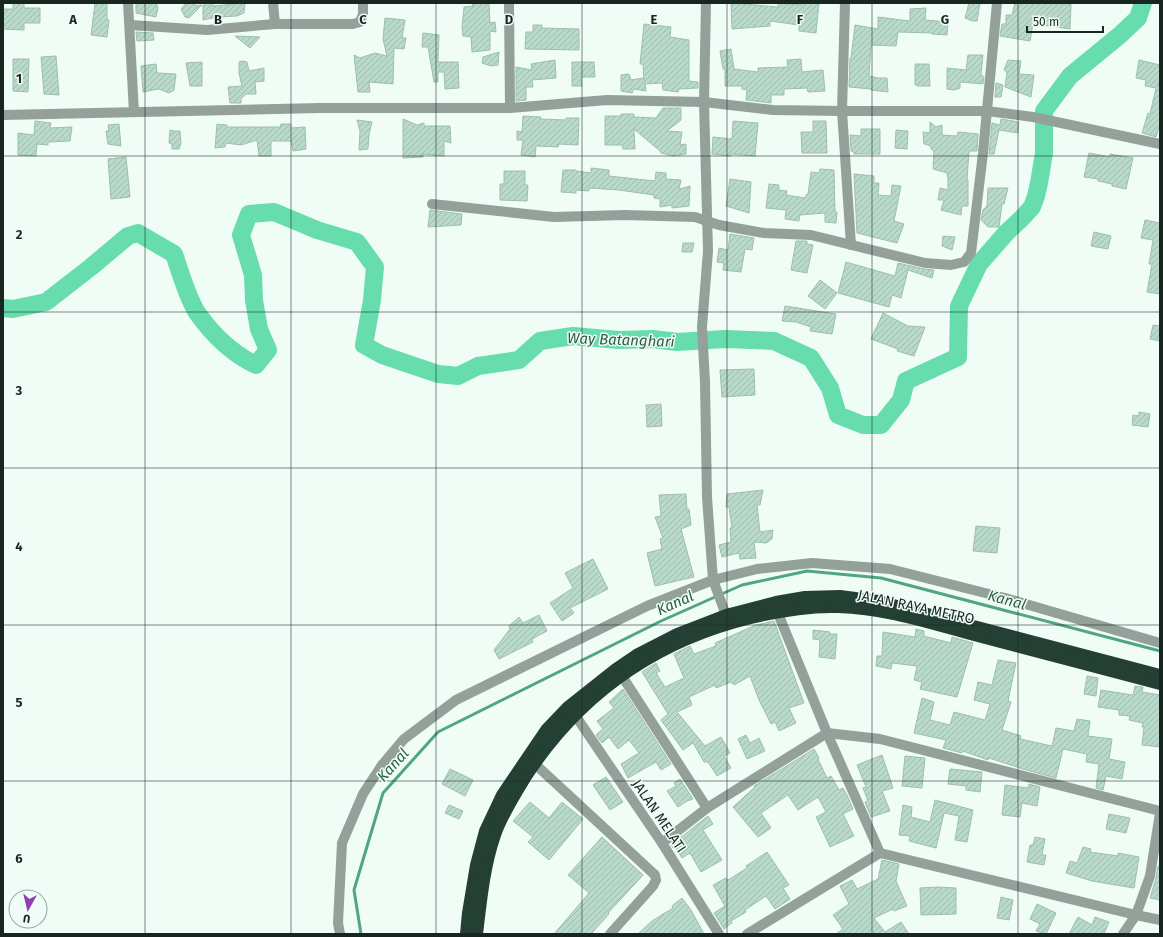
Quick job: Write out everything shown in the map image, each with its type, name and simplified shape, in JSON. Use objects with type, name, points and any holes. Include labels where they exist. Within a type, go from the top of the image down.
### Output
[{"type":"highway","points":[[466,934],[476,865],[485,831],[502,795],[546,730],[568,707],[616,669],[638,654],[677,634],[726,615],[776,602],[805,597],[840,596],[878,601],[981,632],[1160,675]]},
{"type":"highway","name":"JALAN RAYA METRO","points":[[477,934],[486,869],[495,834],[512,799],[555,737],[574,715],[643,661],[680,642],[730,623],[777,612],[807,607],[839,607],[877,611],[981,632],[1160,684]]},
{"type":"street","points":[[128,3],[134,112]]},
{"type":"street","points":[[273,3],[275,24]]},
{"type":"street","points":[[130,25],[207,30],[275,24],[357,24],[362,18],[363,3]]},
{"type":"street","points":[[509,3],[510,108]]},
{"type":"street","points":[[706,3],[704,102],[708,251],[702,327],[702,355],[705,382],[707,497],[715,584],[726,615]]},
{"type":"street","points":[[845,3],[842,111],[851,245]]},
{"type":"street","points":[[432,204],[554,217],[625,215],[695,217],[708,220],[719,225],[764,233],[811,235],[925,263],[951,265],[964,262],[971,253],[987,111],[997,3]]},
{"type":"street","points":[[3,115],[320,108],[510,108],[607,100],[704,102],[773,110],[987,111],[1033,117],[1160,144]]},
{"type":"street","points":[[340,934],[338,923],[342,843],[363,794],[382,765],[404,739],[456,700],[647,606],[757,569],[812,563],[890,569],[1005,598],[1160,643]]},
{"type":"street","points":[[777,612],[827,733],[880,853]]},
{"type":"street","points":[[622,676],[707,808]]},
{"type":"street","name":"JALAN MELATI","points":[[574,715],[662,843],[719,934]]},
{"type":"street","points":[[662,843],[707,808],[827,733],[880,739],[1160,812],[1150,876],[1136,915],[1123,934]]},
{"type":"street","points":[[535,764],[655,875],[656,880],[653,886],[610,934]]},
{"type":"street","points":[[747,934],[880,853],[1160,920]]},
{"type":"building","points":[[13,3],[24,3],[24,8],[40,8],[40,23],[24,23],[24,30],[3,29],[3,9],[13,9]]},
{"type":"building","points":[[95,3],[107,3],[107,19],[109,20],[107,37],[91,35]]},
{"type":"building","points":[[136,3],[156,3],[158,8],[156,17],[136,13]]},
{"type":"building","points":[[186,3],[195,3],[195,6],[202,5],[189,18],[185,17],[181,9]]},
{"type":"building","points":[[245,3],[244,13],[237,16],[217,17],[203,20],[203,5],[214,6]]},
{"type":"building","points":[[472,3],[489,3],[490,23],[495,22],[496,32],[490,31],[490,50],[472,52],[471,37],[463,36],[462,27],[464,7],[473,6]]},
{"type":"building","points":[[731,3],[778,7],[778,3],[801,5],[801,3],[819,3],[816,33],[799,31],[799,25],[770,21],[770,26],[732,29]]},
{"type":"building","points":[[969,3],[980,3],[977,21],[972,21],[965,18]]},
{"type":"building","points":[[1015,3],[1071,4],[1070,29],[1056,27],[1056,25],[1042,26],[1033,23],[1030,41],[1000,36],[1002,24],[1006,24],[1006,15],[1012,15]]},
{"type":"building","points":[[926,8],[925,20],[948,22],[947,35],[898,32],[896,46],[871,45],[869,76],[887,78],[888,92],[849,87],[850,58],[855,25],[878,29],[878,17],[910,21],[910,9]]},
{"type":"building","points":[[385,18],[405,20],[402,38],[406,38],[404,49],[394,48],[393,84],[369,82],[370,92],[358,92],[354,55],[360,58],[375,53],[387,56],[383,39]]},
{"type":"building","points":[[644,24],[671,27],[670,37],[689,40],[689,81],[698,82],[698,88],[679,89],[678,92],[663,90],[662,83],[645,84],[646,91],[634,89],[632,93],[621,91],[621,75],[629,74],[631,80],[643,78],[644,80],[643,64],[640,64]]},
{"type":"building","points":[[533,25],[542,25],[542,28],[579,29],[579,50],[525,49],[526,32],[533,32]]},
{"type":"building","points":[[136,32],[153,33],[154,40],[137,41]]},
{"type":"building","points":[[423,33],[439,35],[438,62],[458,62],[459,88],[445,89],[444,72],[438,72],[438,82],[434,82],[428,47],[422,47]]},
{"type":"building","points":[[235,36],[260,37],[250,48]]},
{"type":"building","points":[[731,49],[734,69],[758,72],[758,68],[788,67],[787,60],[801,59],[802,72],[823,70],[825,91],[808,92],[807,88],[784,89],[784,95],[771,95],[771,103],[746,100],[747,90],[742,89],[742,86],[725,86],[725,69],[723,69],[720,51]]},
{"type":"building","points":[[499,52],[498,65],[491,66],[482,63],[483,57]]},
{"type":"building","points":[[968,55],[983,55],[981,75],[984,77],[983,84],[960,82],[960,88],[954,90],[947,89],[947,68],[966,70]]},
{"type":"building","points":[[56,56],[59,95],[44,94],[41,57]]},
{"type":"building","points":[[13,59],[29,59],[28,92],[13,91]]},
{"type":"building","points":[[555,60],[556,78],[532,80],[533,87],[526,87],[526,100],[516,101],[516,67],[532,70],[531,64]]},
{"type":"building","points":[[1008,60],[1021,61],[1019,74],[1034,75],[1031,97],[1005,87],[1007,72],[1004,70]]},
{"type":"building","points":[[1139,60],[1160,65],[1158,87],[1160,87],[1160,124],[1156,137],[1142,133],[1148,113],[1150,114],[1156,88],[1145,86],[1146,80],[1136,78]]},
{"type":"building","points":[[202,62],[202,86],[190,86],[186,63]]},
{"type":"building","points":[[239,62],[247,62],[249,71],[264,68],[264,81],[255,82],[256,94],[246,94],[241,99],[241,103],[230,103],[228,87],[242,86],[239,73]]},
{"type":"building","points":[[572,62],[594,62],[595,77],[581,77],[582,86],[572,86]]},
{"type":"building","points":[[156,64],[157,73],[176,74],[174,90],[169,93],[159,89],[143,92],[141,66]]},
{"type":"building","points":[[915,64],[929,64],[930,86],[915,85]]},
{"type":"building","points":[[996,83],[1003,85],[1001,97],[995,97]]},
{"type":"building","points":[[663,108],[681,108],[681,120],[667,131],[682,132],[680,145],[686,144],[686,154],[673,156],[661,153],[634,129],[635,149],[623,149],[622,145],[605,145],[605,116],[634,114],[634,117],[656,118]]},
{"type":"building","points":[[523,116],[541,117],[540,119],[566,120],[566,118],[579,118],[578,145],[559,144],[558,147],[536,146],[535,157],[521,155],[523,140],[517,140],[517,131],[522,132]]},
{"type":"building","points":[[403,119],[417,125],[424,123],[424,126],[450,126],[451,143],[444,141],[444,156],[423,154],[423,157],[403,158]]},
{"type":"building","points":[[1001,119],[1019,122],[1018,133],[999,130],[994,154],[989,154],[992,123],[1000,125]]},
{"type":"building","points":[[357,120],[372,122],[369,134],[368,149],[359,150],[360,131]]},
{"type":"building","points":[[35,121],[51,123],[50,128],[72,127],[70,141],[48,142],[48,145],[37,144],[36,156],[18,155],[18,133],[34,135]]},
{"type":"building","points":[[733,121],[758,123],[755,156],[712,154],[713,137],[732,139]]},
{"type":"building","points":[[813,121],[826,121],[827,153],[802,153],[801,132],[813,132]]},
{"type":"building","points":[[930,122],[936,127],[942,125],[942,135],[957,136],[958,132],[978,134],[977,151],[969,151],[967,180],[968,206],[962,206],[961,215],[941,210],[944,200],[938,200],[940,188],[948,190],[948,179],[947,173],[933,169],[934,151],[931,149],[931,146],[924,144],[923,132],[930,133]]},
{"type":"building","points":[[119,124],[121,146],[108,144],[106,131],[109,131],[108,125]]},
{"type":"building","points":[[217,124],[227,125],[227,127],[280,127],[281,124],[291,124],[291,128],[305,127],[306,149],[293,151],[291,141],[271,141],[271,156],[259,156],[257,140],[241,145],[226,143],[225,147],[215,148]]},
{"type":"building","points":[[861,129],[880,129],[880,154],[854,154],[854,152],[851,151],[850,135],[861,136]]},
{"type":"building","points":[[170,130],[180,131],[181,143],[179,149],[172,149],[172,144],[169,143]]},
{"type":"building","points":[[896,130],[908,131],[907,149],[895,148]]},
{"type":"building","points":[[1089,153],[1110,157],[1110,154],[1133,158],[1126,189],[1098,181],[1098,179],[1084,177]]},
{"type":"building","points":[[126,157],[130,197],[111,199],[108,159]]},
{"type":"building","points":[[591,168],[609,170],[609,176],[655,181],[656,172],[666,173],[666,179],[681,180],[679,189],[690,186],[689,206],[672,208],[672,205],[660,207],[660,199],[654,198],[654,195],[619,190],[589,188],[589,191],[576,190],[576,193],[561,192],[563,170],[576,170],[591,173]]},
{"type":"building","points":[[820,169],[834,170],[835,212],[837,212],[836,223],[825,222],[825,213],[800,215],[799,221],[785,219],[786,210],[766,208],[769,184],[779,185],[779,190],[787,191],[786,195],[805,198],[808,194],[811,172],[819,173]]},
{"type":"building","points":[[504,171],[525,171],[525,185],[528,185],[527,201],[500,200],[500,184],[504,184]]},
{"type":"building","points":[[854,174],[874,176],[874,183],[879,183],[878,195],[891,196],[892,185],[901,186],[894,221],[904,224],[897,243],[857,233]]},
{"type":"building","points":[[730,179],[751,182],[749,213],[726,206]]},
{"type":"building","points":[[988,188],[1008,188],[1004,204],[1002,204],[999,227],[988,227],[981,220],[983,210],[987,206]]},
{"type":"building","points":[[430,210],[462,214],[461,225],[428,227]]},
{"type":"building","points":[[1145,220],[1160,223],[1160,294],[1147,292],[1152,264],[1149,264],[1153,240],[1141,238]]},
{"type":"building","points":[[1094,232],[1111,236],[1108,249],[1091,246]]},
{"type":"building","points":[[730,234],[754,238],[752,250],[745,249],[741,272],[723,270],[724,263],[717,262],[719,248],[728,250]]},
{"type":"building","points":[[943,236],[955,237],[952,250],[942,246]]},
{"type":"building","points":[[796,241],[807,241],[807,244],[813,245],[807,273],[791,270]]},
{"type":"building","points":[[683,243],[694,243],[692,252],[682,252]]},
{"type":"building","points":[[846,262],[895,276],[898,263],[934,270],[932,278],[908,270],[901,298],[892,295],[889,307],[838,293]]},
{"type":"building","points":[[820,280],[837,293],[825,309],[808,296]]},
{"type":"building","points":[[785,306],[836,314],[832,334],[810,331],[811,327],[796,322],[782,321]]},
{"type":"building","points":[[883,313],[908,326],[925,327],[914,356],[897,351],[898,349],[871,339]]},
{"type":"building","points":[[1153,325],[1160,326],[1160,341],[1150,339]]},
{"type":"building","points":[[754,369],[755,395],[722,397],[720,370]]},
{"type":"building","points":[[661,404],[662,426],[647,427],[646,405]]},
{"type":"building","points":[[1139,412],[1150,414],[1148,427],[1132,425],[1133,415],[1139,416]]},
{"type":"building","points":[[763,490],[760,505],[757,505],[760,532],[773,530],[772,539],[766,543],[754,542],[756,558],[740,559],[739,553],[722,557],[719,545],[731,542],[730,528],[732,528],[729,507],[726,507],[727,494]]},
{"type":"building","points":[[686,494],[687,510],[689,509],[691,525],[681,529],[694,577],[655,586],[647,553],[662,549],[660,539],[663,538],[655,517],[661,516],[659,495]]},
{"type":"building","points":[[976,526],[1000,528],[997,553],[973,551]]},
{"type":"building","points":[[593,559],[608,589],[570,608],[574,613],[562,621],[550,603],[573,588],[565,573]]},
{"type":"building","points":[[539,615],[547,631],[532,639],[533,642],[499,659],[494,650],[510,629],[509,626],[519,617],[523,623]]},
{"type":"building","points":[[774,621],[804,703],[789,708],[796,723],[779,731],[775,722],[771,724],[759,700],[750,676],[734,685],[731,682],[716,688],[715,685],[689,697],[692,705],[677,712],[705,746],[721,737],[730,753],[724,756],[731,768],[717,776],[708,762],[704,762],[693,743],[683,750],[661,720],[668,714],[642,672],[656,663],[660,671],[656,673],[665,687],[684,678],[674,654],[690,646],[694,654],[716,646],[715,643],[756,625]]},
{"type":"building","points":[[916,629],[924,631],[924,636],[951,643],[952,637],[973,643],[957,697],[920,689],[922,682],[914,680],[917,666],[892,663],[891,669],[876,666],[877,656],[882,656],[883,632],[915,637]]},
{"type":"building","points":[[813,630],[837,634],[835,659],[819,657],[820,640],[813,639]]},
{"type":"building","points":[[998,660],[1016,663],[1008,701],[1011,702],[1002,730],[1021,736],[1020,739],[1052,746],[1056,728],[1074,731],[1077,719],[1090,721],[1088,736],[1112,739],[1109,759],[1125,762],[1122,779],[1106,776],[1103,790],[1096,788],[1099,764],[1086,762],[1087,754],[1063,749],[1056,778],[989,758],[988,760],[963,751],[962,753],[943,748],[946,740],[914,733],[922,698],[934,702],[930,720],[950,725],[954,712],[985,720],[990,704],[974,700],[978,682],[992,685]]},
{"type":"building","points":[[1087,676],[1098,678],[1096,696],[1084,694]]},
{"type":"building","points":[[1135,686],[1143,687],[1142,692],[1160,695],[1160,747],[1142,745],[1143,723],[1129,720],[1130,716],[1119,715],[1119,710],[1098,707],[1101,690],[1133,695]]},
{"type":"building","points":[[623,689],[671,764],[661,770],[656,762],[628,778],[621,764],[639,753],[629,740],[618,749],[609,737],[602,743],[596,735],[603,729],[597,721],[614,708],[609,702]]},
{"type":"building","points":[[746,735],[750,743],[759,738],[765,751],[747,759],[738,739]]},
{"type":"building","points":[[814,749],[827,778],[831,776],[839,790],[843,788],[847,795],[853,809],[843,814],[854,836],[830,847],[816,817],[826,812],[818,797],[798,810],[788,795],[761,813],[771,828],[758,837],[733,807],[755,787],[754,786]]},
{"type":"building","points":[[882,755],[893,788],[882,791],[890,811],[871,817],[865,802],[868,801],[863,788],[866,787],[857,765]]},
{"type":"building","points":[[905,756],[925,758],[922,788],[902,786]]},
{"type":"building","points":[[450,769],[473,780],[465,796],[442,784]]},
{"type":"building","points":[[950,769],[982,772],[980,792],[966,790],[966,786],[948,784]]},
{"type":"building","points":[[606,777],[623,802],[610,810],[593,785]]},
{"type":"building","points":[[680,779],[693,799],[678,807],[667,791],[676,786],[674,783]]},
{"type":"building","points":[[1029,784],[1040,787],[1037,806],[1022,803],[1020,817],[1002,815],[1005,785],[1028,788]]},
{"type":"building","points":[[935,800],[973,810],[967,842],[955,840],[959,816],[944,813],[936,848],[909,841],[910,836],[899,835],[903,805],[912,807],[911,817],[930,822]]},
{"type":"building","points":[[530,802],[549,818],[562,802],[583,819],[549,860],[528,842],[533,837],[513,821]]},
{"type":"building","points":[[449,805],[463,811],[459,819],[445,813]]},
{"type":"building","points":[[1109,814],[1130,818],[1126,833],[1106,829]]},
{"type":"building","points":[[708,816],[713,824],[703,830],[722,860],[701,872],[690,853],[682,858],[675,846],[673,848],[671,845]]},
{"type":"building","points":[[602,837],[643,875],[591,934],[554,934],[589,893],[568,875]]},
{"type":"building","points":[[1035,837],[1045,839],[1042,855],[1046,855],[1044,865],[1027,862],[1030,845],[1033,845]]},
{"type":"building","points":[[1083,847],[1091,849],[1090,852],[1118,856],[1118,853],[1139,857],[1134,888],[1092,881],[1066,873],[1070,861],[1077,863]]},
{"type":"building","points":[[767,852],[789,885],[783,888],[790,899],[775,909],[766,896],[745,910],[746,912],[731,921],[732,923],[724,929],[714,913],[725,906],[713,885],[726,878],[728,880],[747,868],[746,866]]},
{"type":"building","points":[[882,860],[899,864],[896,881],[907,906],[894,911],[893,909],[874,918],[885,932],[901,922],[909,934],[836,934],[843,929],[833,915],[849,904],[840,886],[852,880],[857,889],[878,879]]},
{"type":"building","points":[[1158,866],[1160,866],[1160,900],[1150,898]]},
{"type":"building","points":[[920,888],[956,888],[956,914],[921,915]]},
{"type":"building","points":[[1001,897],[1013,900],[1009,920],[997,918]]},
{"type":"building","points":[[682,898],[691,910],[704,934],[638,934],[652,921],[673,908],[672,906]]},
{"type":"building","points":[[1037,904],[1056,913],[1046,934],[1036,931],[1040,924],[1030,919]]},
{"type":"building","points":[[1078,917],[1092,925],[1095,917],[1109,922],[1104,934],[1069,934]]},
{"type":"waterway","name":"Way Batanghari","points":[[3,308],[13,309],[46,302],[128,236],[138,233],[174,254],[188,293],[198,314],[210,329],[231,350],[256,365],[268,350],[259,329],[254,300],[253,275],[241,235],[249,214],[274,212],[317,230],[357,242],[375,267],[372,300],[364,345],[382,355],[438,374],[458,376],[478,366],[519,360],[540,341],[573,336],[619,340],[653,339],[677,342],[725,339],[774,341],[811,358],[830,388],[838,415],[863,425],[881,425],[901,400],[906,381],[958,357],[959,306],[979,264],[1007,232],[1032,207],[1036,196],[1044,153],[1044,111],[1070,76],[1120,35],[1138,18],[1143,3]]},
{"type":"waterway","name":"Kanal","points":[[361,934],[354,890],[383,793],[438,732],[661,621],[742,585],[807,571],[881,578],[1160,651]]}]
